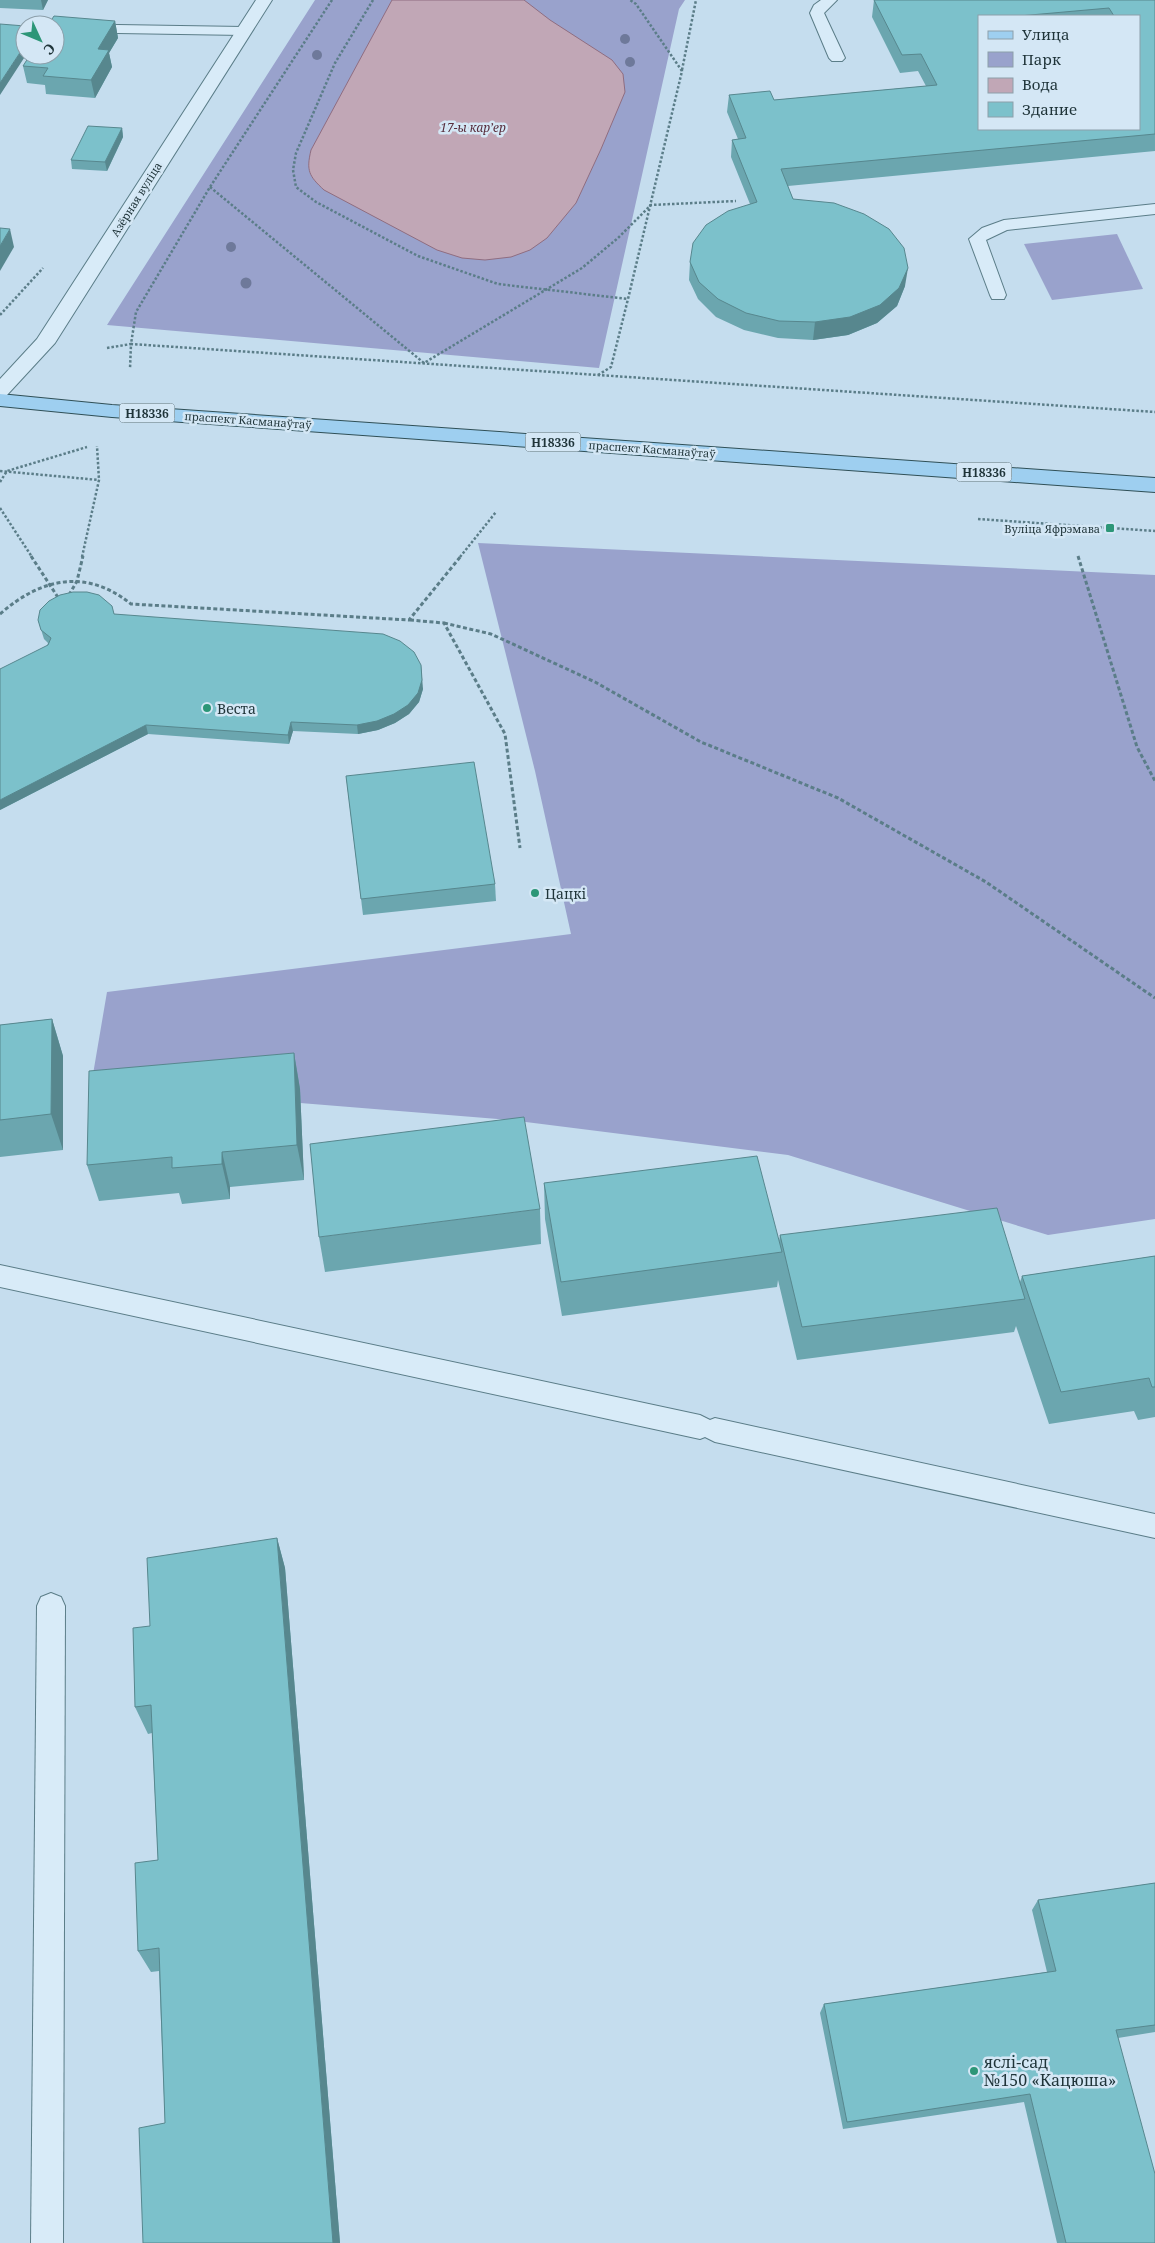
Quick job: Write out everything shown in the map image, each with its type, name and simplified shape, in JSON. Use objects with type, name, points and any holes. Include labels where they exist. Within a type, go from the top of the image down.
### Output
[{"type":"main road","name":"праспект Касманаўтаў","points":[[0,400],[112,411],[1155,485]]},
{"type":"street","name":"Азёрная вуліца","points":[[0,391],[45,343],[264,0]]},
{"type":"lane","points":[[830,0],[819,8],[817,13],[837,58]]},
{"type":"lane","points":[[65,28],[243,31]]},
{"type":"lane","points":[[998,295],[977,239],[988,230],[1004,225],[1155,209]]},
{"type":"lane","points":[[0,1276],[1155,1526]]},
{"type":"lane","points":[[47,2243],[50,1606]]},
{"type":"path","points":[[130,369],[131,344],[136,312],[210,187],[332,0]]},
{"type":"path","points":[[373,0],[335,63],[296,153],[293,170],[296,187],[316,202],[418,256],[498,284],[628,299]]},
{"type":"path","points":[[630,0],[636,4],[682,71]]},
{"type":"path","points":[[598,375],[611,367],[651,205],[682,71],[696,0]]},
{"type":"path","points":[[210,187],[424,363]]},
{"type":"path","points":[[424,363],[582,268],[618,238],[651,205],[736,201]]},
{"type":"path","points":[[107,348],[131,344],[1155,412]]},
{"type":"path","points":[[0,482],[7,471],[97,444],[99,480],[77,582],[67,597]]},
{"type":"path","points":[[0,471],[99,480]]},
{"type":"path","points":[[0,508],[63,604]]},
{"type":"path","points":[[409,620],[496,512]]},
{"type":"path","points":[[978,519],[1155,531]]},
{"type":"path","points":[[1078,556],[1137,747],[1155,781]]},
{"type":"path","points":[[0,614],[12,602],[28,591],[49,584],[77,582],[106,586],[121,594],[132,604],[409,620],[444,623],[491,634],[596,682],[701,742],[838,798],[986,882],[1155,998]]},
{"type":"path","points":[[444,623],[505,734],[520,848]]},
{"type":"green space","points":[[315,0],[685,0],[679,9],[599,368],[107,325]]},
{"type":"green space","points":[[1117,234],[1143,289],[1052,300],[1024,244]]},
{"type":"green space","points":[[478,543],[1155,575],[1155,1219],[1048,1235],[788,1155],[510,1120],[91,1086],[107,992],[571,934],[535,771]]},
{"type":"water","name":"17-ы кар’ер","points":[[392,0],[524,0],[550,20],[612,60],[623,74],[625,92],[576,203],[547,238],[530,250],[511,257],[485,260],[462,258],[437,250],[324,190],[312,177],[309,168],[311,150]]},
{"type":"building","points":[[874,0],[1155,0],[1155,134],[781,169],[793,199],[834,203],[864,214],[889,229],[904,248],[908,268],[899,288],[880,305],[850,317],[815,322],[779,321],[746,313],[718,299],[699,282],[690,262],[693,243],[706,225],[728,211],[757,202],[732,140],[746,138],[729,95],[770,91],[774,100],[937,85],[921,54],[902,55]]},
{"type":"building","points":[[65,17],[115,21],[98,49],[109,50],[91,80],[43,76],[48,68],[23,66],[65,65]]},
{"type":"building","points":[[0,24],[15,25],[15,60],[0,83]]},
{"type":"building","points":[[88,126],[122,128],[105,162],[71,160]]},
{"type":"building","points":[[0,228],[10,229],[0,246]]},
{"type":"building","name":"Веста","points":[[73,592],[87,592],[99,595],[112,606],[114,614],[383,634],[400,641],[414,652],[421,665],[422,680],[418,693],[408,705],[394,714],[377,721],[357,725],[291,722],[288,735],[146,725],[0,800],[0,669],[48,645],[51,638],[41,630],[38,620],[40,610],[49,601],[60,595]]},
{"type":"building","points":[[474,762],[495,884],[361,899],[346,776]]},
{"type":"building","points":[[52,1019],[51,1114],[0,1120],[0,1025]]},
{"type":"building","points":[[294,1053],[297,1145],[222,1152],[222,1164],[172,1168],[172,1157],[87,1165],[89,1071]]},
{"type":"building","points":[[524,1117],[540,1209],[319,1237],[310,1144]]},
{"type":"building","points":[[757,1156],[782,1252],[561,1282],[544,1183]]},
{"type":"building","points":[[997,1208],[1025,1299],[802,1327],[780,1235]]},
{"type":"building","points":[[1155,1256],[1155,1387],[1152,1387],[1149,1378],[1061,1392],[1022,1276]]},
{"type":"building","points":[[277,1538],[333,2243],[143,2243],[139,2128],[165,2123],[159,1948],[138,1951],[135,1863],[158,1860],[151,1705],[135,1707],[133,1628],[150,1626],[147,1558]]},
{"type":"building","name":"яслі-сад №150 «Кацюша»","points":[[1155,1883],[1155,2025],[1116,2030],[1155,2174],[1155,2243],[1066,2243],[1030,2094],[847,2122],[824,2004],[1056,1971],[1038,1900]]},
{"type":"place","name":"Вуліца Яфрэмава","points":[[1110,528]]},
{"type":"place","name":"Веста","points":[[207,708]]},
{"type":"place","name":"Цацкі","points":[[535,893]]},
{"type":"place","name":"яслі-сад №150 «Кацюша»","points":[[974,2071]]}]
